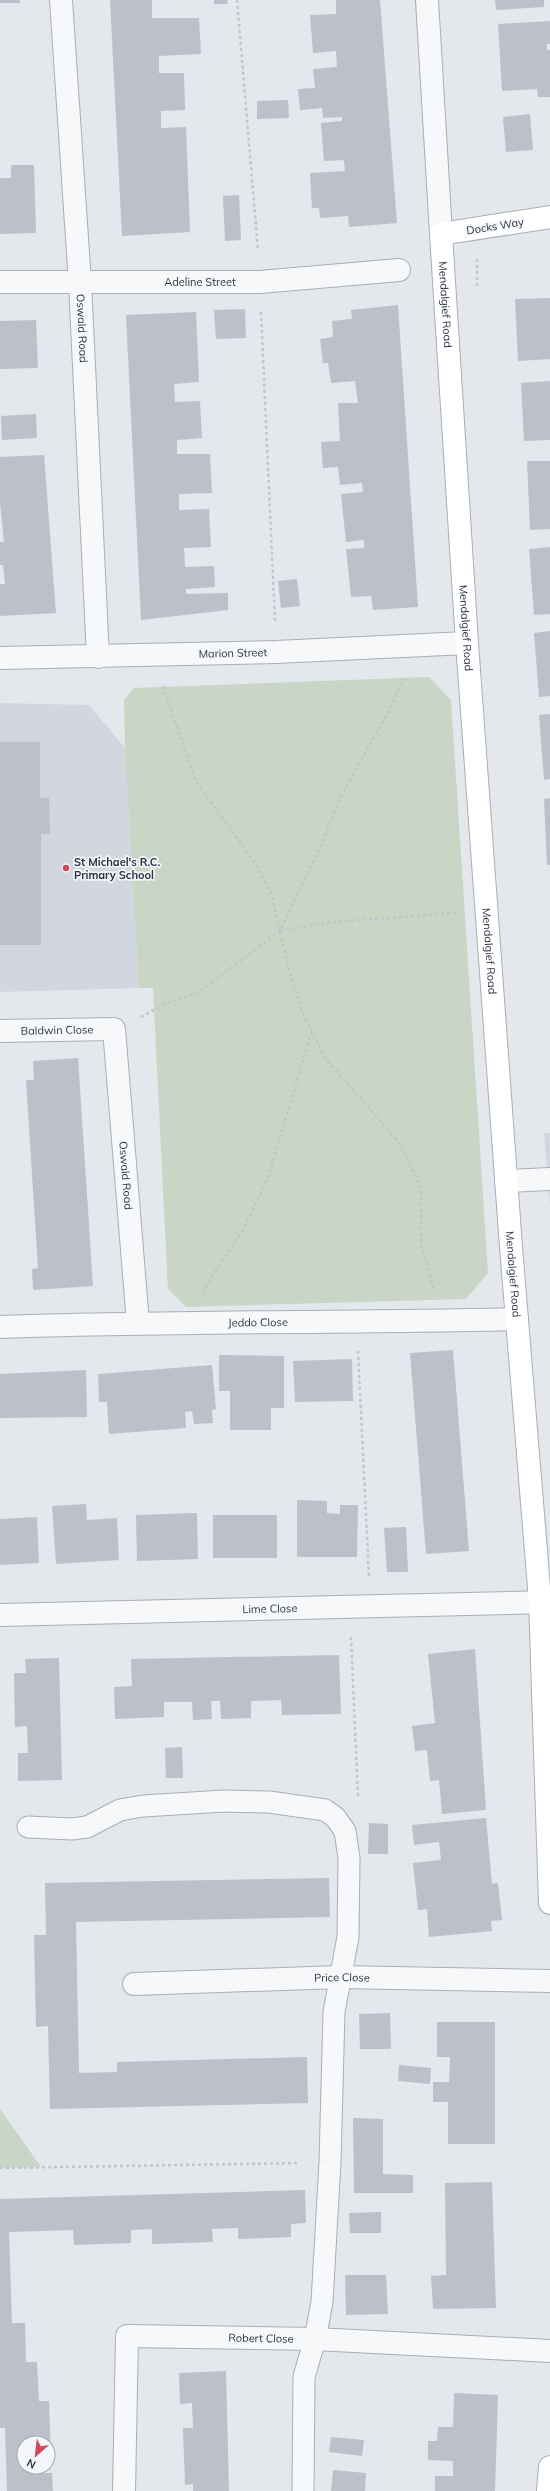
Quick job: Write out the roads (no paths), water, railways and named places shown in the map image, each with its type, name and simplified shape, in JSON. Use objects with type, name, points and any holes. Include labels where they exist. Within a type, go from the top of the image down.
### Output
[{"type":"street","name":"Oswald Road","points":[[61,0],[80,283],[98,657]]},
{"type":"street","name":"Mendalgief Road","points":[[427,0],[467,643],[486,911],[517,1320],[545,1601],[550,1903]]},
{"type":"street","name":"Docks Way","points":[[441,234],[550,217]]},
{"type":"street","name":"Adeline Street","points":[[0,282],[260,282],[399,270]]},
{"type":"street","name":"Marion Street","points":[[0,658],[149,656],[276,652],[467,643]]},
{"type":"street","name":"Oswald Road","points":[[114,1029],[138,1323]]},
{"type":"street","name":"Baldwin Close","points":[[0,1031],[114,1029]]},
{"type":"street","points":[[506,1181],[550,1179]]},
{"type":"street","name":"Jeddo Close","points":[[0,1326],[138,1323],[356,1323],[517,1320]]},
{"type":"street","name":"Lime Close","points":[[0,1614],[545,1601]]},
{"type":"street","name":"Price Close","points":[[134,1984],[340,1977],[550,1981]]},
{"type":"street","name":"Robert Close","points":[[124,2491],[127,2336],[315,2339],[550,2351]]},
{"type":"street","points":[[548,2491],[550,2468]]},
{"type":"lane","points":[[28,1827],[72,1829],[86,1827],[120,1810],[143,1806],[224,1801],[269,1802],[325,1810],[335,1817],[345,1831],[349,1858],[348,1937],[334,2012],[330,2162],[322,2302],[315,2339],[304,2377],[303,2491]]},
{"type":"place","name":"St Michael's R.C. Primary School","points":[[66,868]]}]
